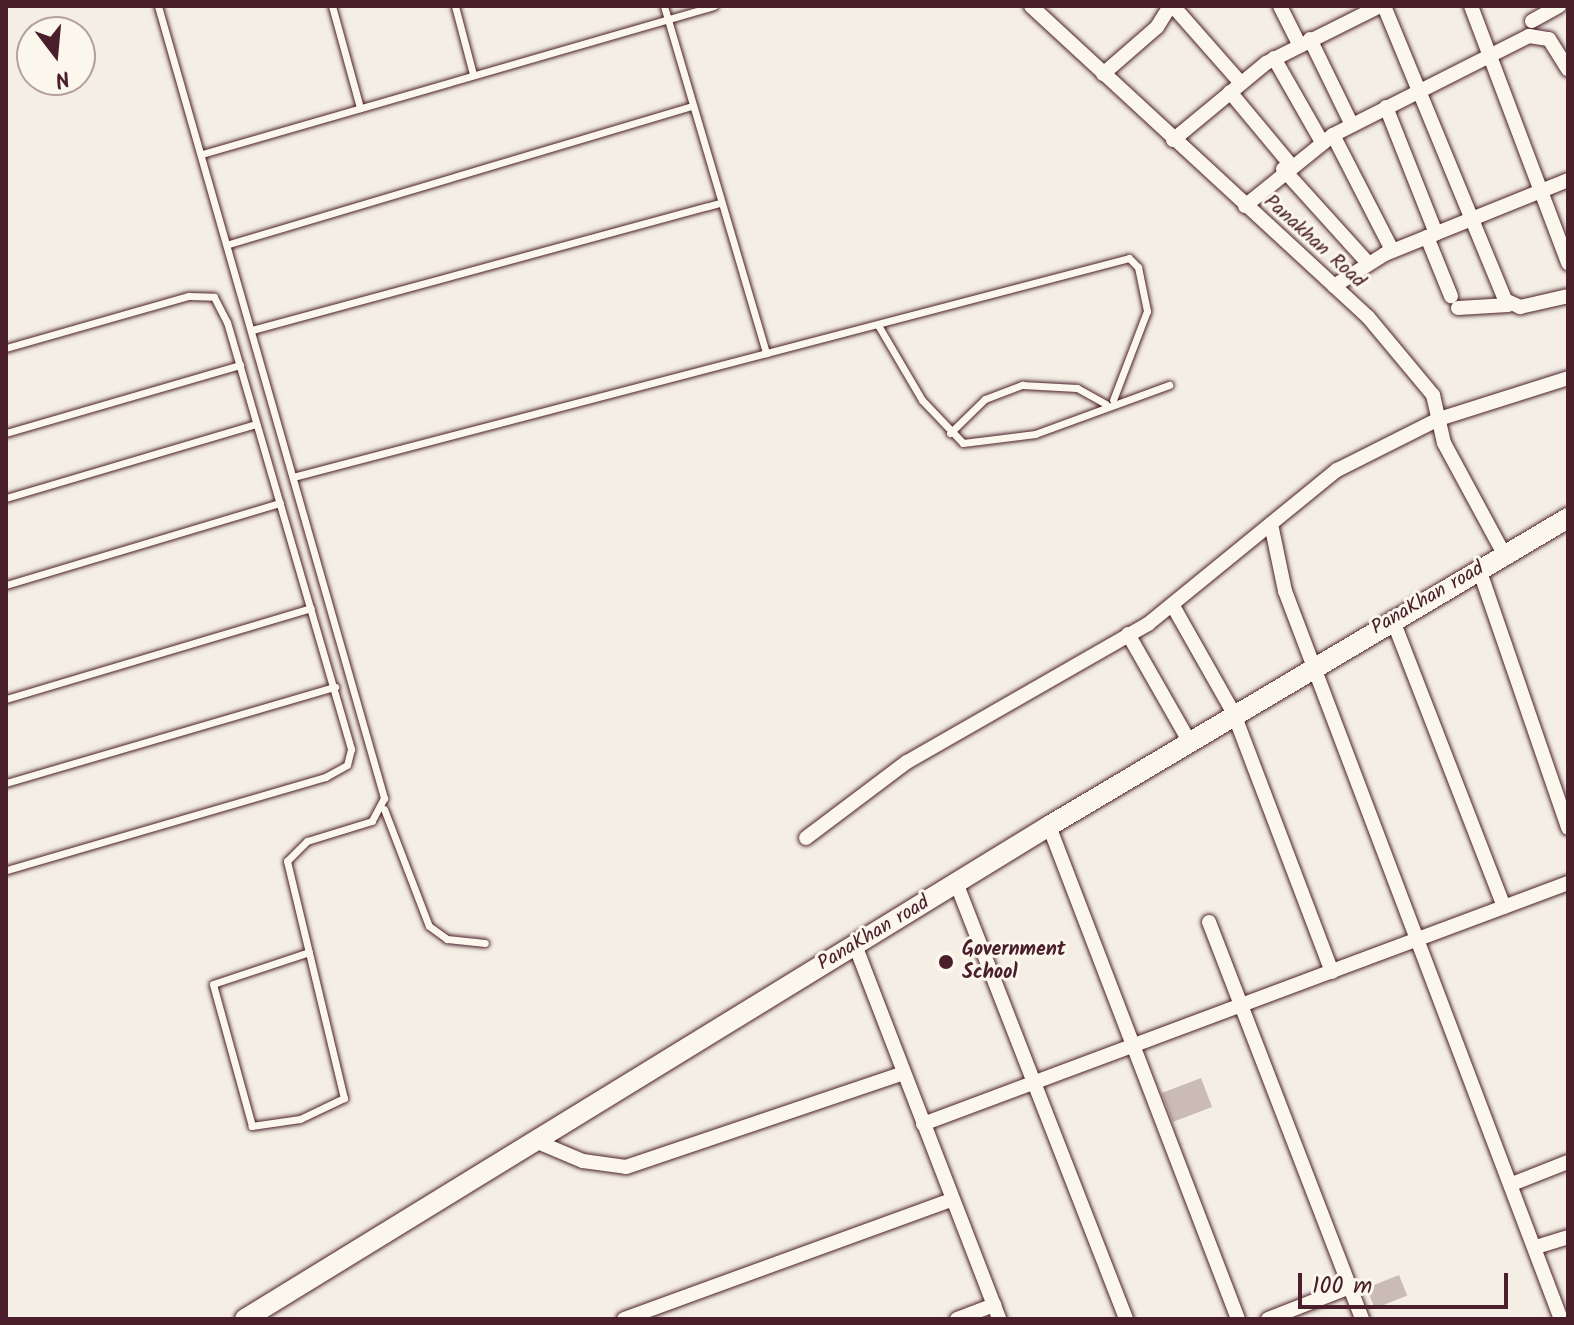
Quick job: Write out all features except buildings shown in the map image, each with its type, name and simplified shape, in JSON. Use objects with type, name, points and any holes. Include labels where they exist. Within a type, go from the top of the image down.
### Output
[{"type":"street","name":"Panakhan Road","points":[[1031,6],[1334,286],[1433,395],[1444,443],[1504,554]]},
{"type":"street","points":[[1103,74],[1157,27],[1171,6],[1236,88],[1287,166],[1367,262]]},
{"type":"street","points":[[1280,6],[1305,42],[1352,125]]},
{"type":"street","points":[[1173,140],[1274,58],[1352,12],[1382,6],[1420,88],[1469,220],[1508,305]]},
{"type":"street","points":[[1471,6],[1568,263]]},
{"type":"street","points":[[1532,21],[1559,6]]},
{"type":"street","points":[[1245,206],[1287,166],[1328,139],[1420,88],[1491,54],[1542,35],[1568,70]]},
{"type":"street","points":[[1274,58],[1328,139],[1392,250]]},
{"type":"street","points":[[1386,107],[1455,302],[1508,305],[1568,296]]},
{"type":"street","points":[[1334,286],[1367,262],[1392,250],[1568,180]]},
{"type":"street","points":[[806,838],[907,762],[1173,606],[1337,470],[1439,419],[1568,378]]},
{"type":"street","name":"PanaKhan road","points":[[245,1319],[533,1140],[1392,618],[1568,518]]},
{"type":"street","points":[[1271,524],[1313,667],[1561,1319]]},
{"type":"street","points":[[1479,569],[1568,828]]},
{"type":"street","points":[[1173,606],[1234,714],[1332,972]]},
{"type":"street","points":[[1392,618],[1504,907]]},
{"type":"street","points":[[1128,634],[1189,741]]},
{"type":"street","points":[[1049,826],[1238,1319]]},
{"type":"street","points":[[923,1124],[1568,883]]},
{"type":"street","points":[[957,885],[1126,1319]]},
{"type":"street","points":[[1209,922],[1244,1005],[1362,1319]]},
{"type":"street","points":[[855,945],[951,1200],[997,1312],[957,1319]]},
{"type":"street","points":[[533,1140],[583,1161],[626,1167],[904,1073]]},
{"type":"street","points":[[1512,1184],[1568,1162]]},
{"type":"street","points":[[628,1318],[951,1200]]},
{"type":"street","points":[[1536,1247],[1568,1237]]},
{"type":"street","points":[[1268,1319],[1350,1287]]},
{"type":"lane","points":[[158,6],[229,244],[384,809],[429,926],[447,939],[485,943]]},
{"type":"lane","points":[[332,6],[360,108]]},
{"type":"lane","points":[[455,6],[473,74]]},
{"type":"lane","points":[[664,6],[766,353]]},
{"type":"lane","points":[[202,154],[714,6]]},
{"type":"lane","points":[[229,244],[692,106]]},
{"type":"lane","points":[[252,330],[720,203]]},
{"type":"lane","points":[[293,477],[1129,258],[1138,267],[1147,311],[1110,402]]},
{"type":"lane","points":[[6,348],[206,294],[220,304],[351,749],[340,771],[6,870]]},
{"type":"lane","points":[[878,325],[950,433],[972,445],[1035,434],[1110,402],[1169,385]]},
{"type":"lane","points":[[6,433],[240,365]]},
{"type":"lane","points":[[950,433],[985,399],[1022,385],[1077,388],[1110,402]]},
{"type":"lane","points":[[6,498],[256,424]]},
{"type":"lane","points":[[6,585],[280,503]]},
{"type":"lane","points":[[6,699],[311,608]]},
{"type":"lane","points":[[6,783],[335,687]]},
{"type":"lane","points":[[309,952],[213,984],[252,1126],[300,1119],[344,1098],[309,952],[291,853],[372,821],[384,809]]},
{"type":"place","name":"Government School","points":[[946,962]]}]
